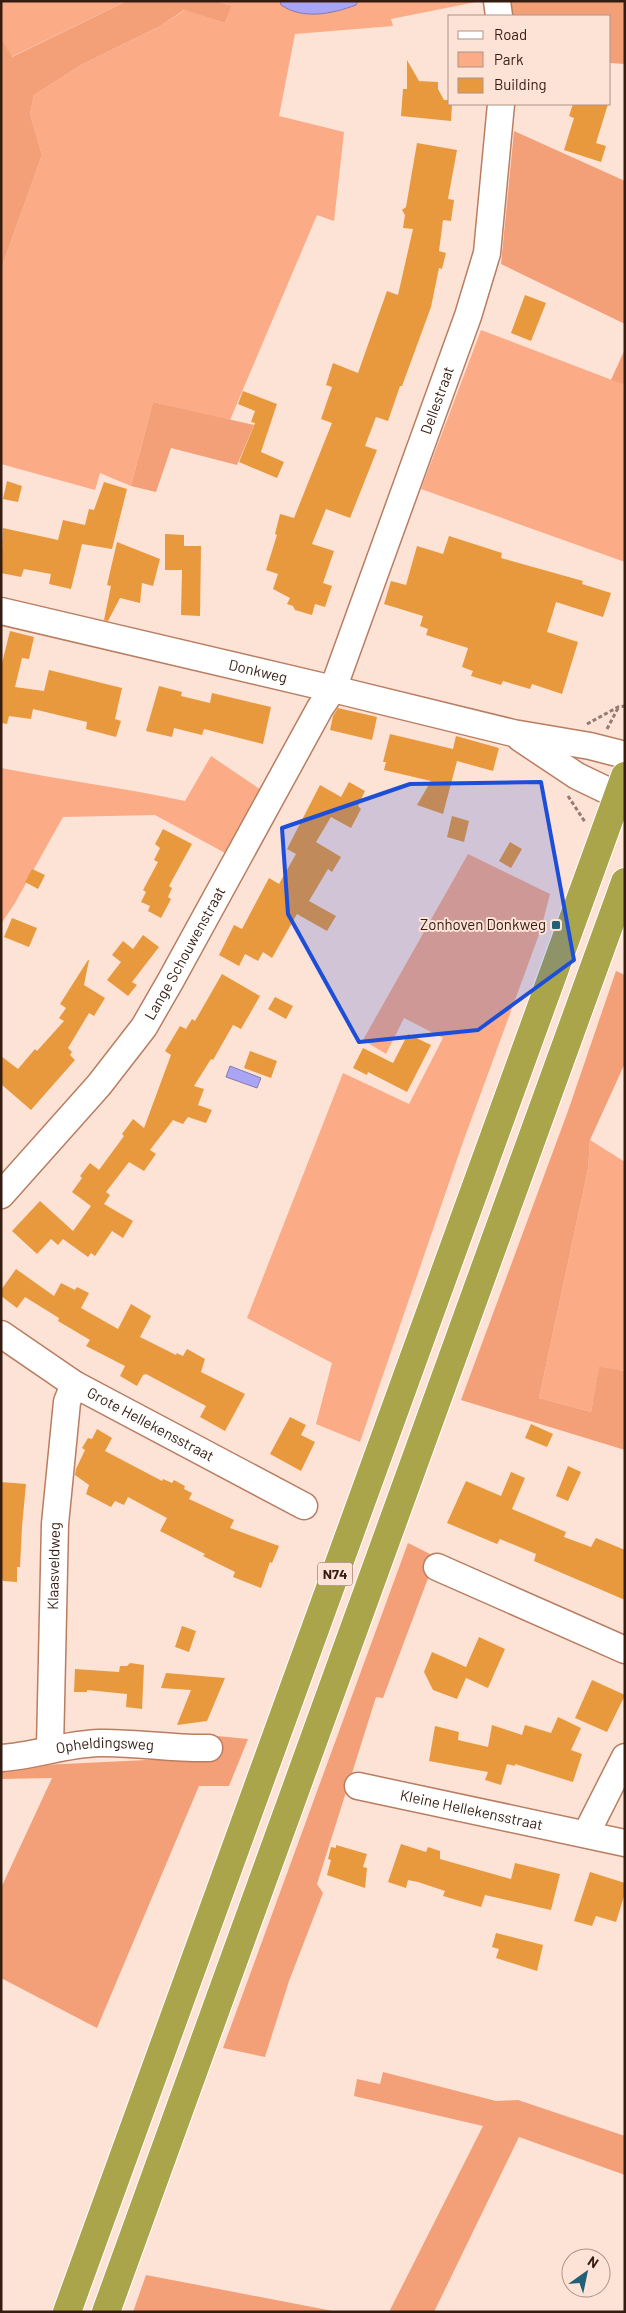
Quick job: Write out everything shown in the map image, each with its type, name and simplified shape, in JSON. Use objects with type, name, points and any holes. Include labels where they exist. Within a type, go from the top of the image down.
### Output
[{"type":"highway","name":"N74","points":[[67,2312],[622,790]]},
{"type":"highway","name":"N74","points":[[106,2312],[625,882]]},
{"type":"street","points":[[497,1],[499,15]]},
{"type":"street","name":"Dellestraat","points":[[333,689],[468,316],[487,253],[501,105]]},
{"type":"street","name":"Donkweg","points":[[1,611],[513,733],[590,746],[625,755]]},
{"type":"street","name":"Lange Schouwenstraat","points":[[1,1195],[99,1085],[144,1027],[320,708],[333,689]]},
{"type":"street","name":"Donkweg","points":[[513,733],[577,776],[622,790]]},
{"type":"street","name":"Grote Hellekensstraat","points":[[1,1334],[74,1384],[304,1506]]},
{"type":"street","name":"Klaasveldweg","points":[[50,1748],[55,1524],[66,1412],[74,1384]]},
{"type":"street","points":[[437,1567],[625,1650]]},
{"type":"street","name":"Opheldingsweg","points":[[1,1758],[24,1757],[50,1748],[99,1742],[178,1748],[209,1748]]},
{"type":"street","points":[[586,1834],[625,1758]]},
{"type":"street","name":"Kleine Hellekensstraat","points":[[358,1786],[625,1843]]},
{"type":"highlighted area","points":[[541,782],[574,960],[478,1030],[359,1042],[288,914],[282,828],[410,784]]},
{"type":"green space","points":[[1,1],[127,1],[11,57],[1,38]]},
{"type":"green space","points":[[217,1],[280,1],[281,5],[356,5],[358,1],[481,1],[391,19],[393,26],[295,34],[279,116],[344,132],[334,221],[317,215],[230,420],[153,402],[131,486],[100,473],[95,490],[1,464],[1,269],[42,155],[30,114],[34,95],[81,65],[162,25],[185,10],[225,23],[232,6]]},
{"type":"green space","points":[[481,330],[625,385],[625,562],[421,489]]},
{"type":"green space","points":[[211,756],[261,790],[227,854],[155,815],[63,817],[15,903],[1,924],[1,768],[185,801]]},
{"type":"green space","points":[[468,854],[550,894],[541,929],[463,1142],[360,1442],[316,1424],[332,1363],[247,1318],[343,1073],[409,1104],[443,1038],[404,1018],[386,1054],[363,1040]]},
{"type":"green space","points":[[590,1140],[625,1162],[625,1371],[599,1368],[591,1412],[539,1398],[588,1169]]},
{"type":"shaded area","points":[[127,1],[217,1],[232,6],[225,23],[184,10],[162,25],[81,65],[34,95],[30,114],[42,155],[1,269],[1,38],[12,57]]},
{"type":"shaded area","points":[[280,1],[358,1],[356,5],[328,13],[308,14],[290,10],[281,5]]},
{"type":"shaded area","points":[[511,1],[625,1],[625,64],[611,63],[611,15],[513,15]]},
{"type":"shaded area","points":[[514,131],[625,181],[625,324],[501,264]]},
{"type":"shaded area","points":[[625,349],[625,385],[611,380]]},
{"type":"shaded area","points":[[153,402],[254,425],[237,465],[171,448],[156,492],[131,486]]},
{"type":"shaded area","points":[[616,971],[625,975],[625,1063],[590,1140],[588,1169],[539,1398],[591,1412],[599,1367],[625,1371],[625,1450],[461,1400],[568,1111]]},
{"type":"shaded area","points":[[230,1066],[261,1078],[257,1088],[226,1077]]},
{"type":"shaded area","points":[[408,1543],[436,1557],[383,1698],[376,1697],[317,1884],[323,1893],[289,1981],[265,2057],[223,2048]]},
{"type":"shaded area","points":[[217,1736],[248,1739],[229,1786],[199,1786],[97,2028],[1,1978],[1,1888],[52,1778],[1,1779],[1,1767],[209,1757]]},
{"type":"shaded area","points":[[383,2072],[496,2101],[518,2100],[625,2136],[625,2175],[519,2137],[434,2312],[389,2312],[483,2126],[354,2096],[357,2079],[380,2084]]},
{"type":"shaded area","points":[[146,2275],[338,2312],[133,2312]]},
{"type":"building","points":[[407,60],[419,81],[438,82],[438,89],[444,100],[448,100],[448,105],[452,105],[451,121],[401,116],[403,89],[407,89]]},
{"type":"building","points":[[573,105],[608,105],[596,143],[606,146],[601,162],[564,150],[574,118],[569,116]]},
{"type":"building","points":[[417,143],[457,150],[448,199],[454,200],[451,221],[443,220],[439,251],[446,253],[442,269],[439,268],[431,307],[388,421],[376,417],[365,446],[377,450],[350,518],[326,509],[312,544],[334,551],[323,583],[332,586],[325,607],[315,604],[312,615],[295,610],[293,606],[287,604],[290,598],[273,589],[278,574],[266,570],[277,535],[275,534],[280,514],[294,518],[332,423],[321,419],[332,387],[326,385],[333,363],[358,373],[387,291],[398,295],[413,229],[403,228],[405,215],[402,210],[406,207]]},
{"type":"building","points":[[525,295],[546,303],[531,341],[511,333]]},
{"type":"building","points":[[243,391],[277,404],[261,452],[284,462],[277,478],[239,462],[255,423],[251,422],[255,411],[238,404]]},
{"type":"building","points":[[7,481],[22,486],[18,502],[3,499]]},
{"type":"building","points":[[104,482],[127,489],[112,549],[82,544],[71,589],[49,584],[51,574],[24,569],[21,577],[1,573],[3,528],[58,540],[63,520],[85,525],[89,509],[94,510]]},
{"type":"building","points":[[165,534],[184,535],[184,546],[201,546],[200,616],[181,615],[182,570],[165,570]]},
{"type":"building","points":[[449,536],[502,553],[501,558],[583,581],[582,584],[611,593],[603,617],[556,602],[547,632],[578,642],[562,694],[532,684],[530,689],[503,681],[501,685],[471,676],[473,671],[462,667],[468,648],[426,635],[428,629],[420,626],[423,616],[384,604],[391,581],[406,585],[417,546],[443,554]]},
{"type":"building","points":[[117,542],[160,559],[153,586],[142,583],[140,603],[120,598],[108,621],[104,620],[111,586],[107,585]]},
{"type":"building","points":[[10,631],[34,637],[29,659],[22,658],[15,687],[44,691],[49,670],[122,688],[115,719],[121,721],[116,737],[86,729],[87,722],[33,709],[31,719],[9,716],[7,724],[1,723],[1,667]]},
{"type":"building","points":[[159,686],[182,692],[181,696],[210,703],[212,693],[271,707],[263,744],[204,729],[202,735],[174,728],[172,737],[146,731]]},
{"type":"building","points":[[338,708],[377,717],[372,740],[330,730],[333,716]]},
{"type":"building","points":[[390,734],[453,749],[456,736],[499,748],[493,771],[457,761],[443,814],[417,805],[431,781],[384,770],[386,762],[383,762]]},
{"type":"building","points":[[349,782],[365,791],[358,806],[361,809],[351,828],[331,817],[316,842],[341,857],[332,872],[328,869],[309,901],[336,916],[327,931],[297,914],[272,958],[263,952],[258,961],[245,954],[239,966],[219,955],[234,925],[242,929],[269,878],[279,884],[296,854],[287,849],[320,785],[341,797]]},
{"type":"building","points":[[452,816],[469,821],[464,842],[447,837]]},
{"type":"building","points":[[163,829],[192,844],[169,886],[172,888],[168,897],[171,899],[161,918],[148,911],[150,906],[141,902],[146,892],[143,890],[158,862],[154,860],[160,848],[155,844]]},
{"type":"building","points":[[510,842],[522,849],[511,868],[499,861]]},
{"type":"building","points":[[32,869],[45,875],[38,889],[25,882]]},
{"type":"building","points":[[12,918],[37,928],[29,947],[4,937]]},
{"type":"building","points":[[143,935],[159,947],[132,982],[137,985],[128,996],[107,980],[121,962],[112,955],[123,941],[133,949]]},
{"type":"building","points":[[88,960],[84,985],[105,998],[94,1016],[89,1013],[68,1048],[72,1052],[70,1055],[75,1060],[31,1110],[1,1084],[1,1056],[18,1069],[35,1049],[37,1051],[64,1021],[59,1018],[66,1008],[60,1004]]},
{"type":"building","points":[[222,974],[260,996],[241,1029],[233,1025],[213,1060],[211,1059],[194,1086],[204,1089],[198,1105],[212,1110],[206,1123],[188,1117],[183,1124],[173,1120],[150,1150],[156,1154],[144,1171],[129,1162],[106,1192],[110,1195],[104,1204],[133,1221],[123,1238],[112,1231],[95,1256],[91,1253],[88,1257],[63,1239],[58,1245],[51,1239],[37,1254],[12,1231],[40,1201],[73,1231],[91,1206],[72,1192],[82,1178],[80,1176],[90,1163],[99,1170],[124,1136],[122,1134],[133,1119],[144,1128],[171,1055],[165,1051],[180,1026],[186,1029],[192,1019],[195,1021]]},
{"type":"building","points":[[275,997],[293,1006],[286,1019],[268,1009]]},
{"type":"building","points":[[408,1034],[431,1045],[407,1092],[368,1072],[367,1075],[353,1068],[363,1048],[393,1063]]},
{"type":"building","points":[[250,1051],[277,1061],[271,1078],[244,1068]]},
{"type":"building","points":[[16,1269],[54,1296],[61,1283],[75,1290],[77,1287],[89,1293],[81,1308],[118,1329],[131,1304],[151,1316],[140,1337],[176,1355],[177,1353],[183,1356],[187,1349],[205,1359],[201,1372],[245,1394],[225,1431],[200,1417],[206,1406],[146,1374],[143,1375],[137,1386],[120,1376],[125,1366],[86,1346],[90,1340],[58,1321],[59,1318],[25,1297],[17,1308],[1,1296],[1,1290]]},
{"type":"building","points":[[290,1417],[306,1425],[301,1435],[315,1442],[301,1471],[270,1454]]},
{"type":"building","points":[[531,1424],[553,1434],[547,1447],[525,1438]]},
{"type":"building","points":[[97,1429],[112,1438],[105,1451],[162,1481],[163,1479],[172,1483],[174,1480],[185,1486],[184,1489],[192,1493],[189,1499],[234,1520],[230,1528],[279,1546],[272,1563],[270,1562],[261,1588],[233,1577],[235,1572],[160,1531],[167,1518],[128,1497],[124,1505],[115,1501],[111,1507],[86,1494],[89,1485],[75,1475],[76,1469],[85,1450],[82,1448],[88,1438],[92,1439]]},
{"type":"building","points":[[568,1466],[581,1472],[568,1501],[556,1496]]},
{"type":"building","points":[[511,1472],[525,1478],[512,1509],[566,1532],[564,1537],[591,1547],[596,1538],[625,1550],[625,1600],[534,1561],[536,1554],[500,1539],[497,1544],[447,1523],[466,1481],[501,1496]]},
{"type":"building","points":[[1,1482],[26,1484],[20,1567],[17,1567],[17,1582],[3,1581],[1,1576]]},
{"type":"building","points":[[182,1626],[196,1631],[189,1652],[175,1647]]},
{"type":"building","points":[[479,1637],[505,1649],[488,1688],[466,1678],[457,1699],[433,1690],[424,1672],[432,1652],[466,1667]]},
{"type":"building","points":[[130,1663],[144,1665],[142,1709],[126,1707],[127,1694],[87,1690],[87,1692],[74,1692],[75,1669],[119,1672],[120,1666],[127,1666]]},
{"type":"building","points":[[166,1673],[225,1678],[207,1721],[177,1725],[191,1690],[161,1688]]},
{"type":"building","points":[[592,1680],[625,1695],[607,1732],[575,1718]]},
{"type":"building","points":[[558,1717],[581,1728],[571,1750],[582,1754],[573,1782],[515,1764],[515,1766],[507,1764],[501,1785],[485,1780],[488,1772],[429,1761],[435,1726],[459,1732],[458,1740],[488,1747],[492,1725],[522,1735],[525,1725],[551,1733]]},
{"type":"building","points":[[401,1844],[426,1852],[428,1847],[440,1851],[440,1859],[511,1879],[515,1863],[560,1874],[551,1910],[485,1895],[481,1907],[443,1896],[445,1891],[418,1882],[408,1880],[406,1888],[388,1882]]},
{"type":"building","points":[[336,1845],[367,1854],[363,1867],[367,1868],[365,1888],[327,1875],[331,1860],[328,1859],[331,1847],[336,1848]]},
{"type":"building","points":[[590,1872],[625,1883],[625,1893],[616,1922],[596,1916],[592,1926],[574,1921]]},
{"type":"building","points":[[496,1933],[543,1945],[537,1971],[496,1958],[499,1949],[492,1947]]},
{"type":"place","name":"Zonhoven Donkweg","points":[[556,925]]}]
